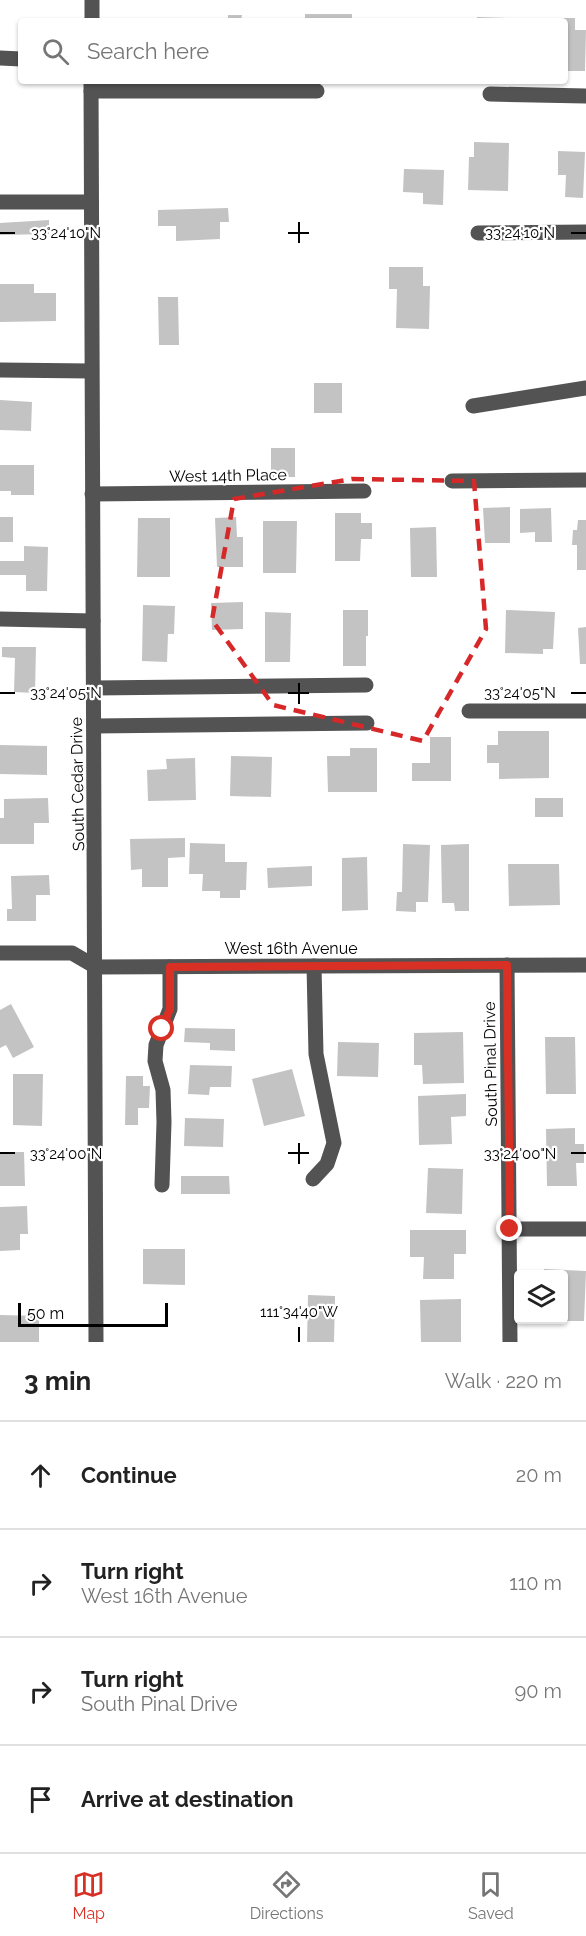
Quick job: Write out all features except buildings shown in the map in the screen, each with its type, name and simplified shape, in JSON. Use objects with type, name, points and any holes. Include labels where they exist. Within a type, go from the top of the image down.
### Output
[{"type":"street","points":[[92,0],[92,18]]},
{"type":"street","points":[[0,58],[18,59]]},
{"type":"street","points":[[91,86],[317,91]]},
{"type":"street","name":"South Cedar Drive","points":[[91,86],[96,1342]]},
{"type":"street","points":[[489,94],[586,96]]},
{"type":"street","points":[[0,201],[91,202]]},
{"type":"street","points":[[478,233],[586,232]]},
{"type":"street","points":[[0,370],[91,371]]},
{"type":"street","points":[[473,406],[586,388]]},
{"type":"street","points":[[452,481],[586,480]]},
{"type":"street","name":"West 14th Place","points":[[92,494],[364,491]]},
{"type":"street","points":[[0,619],[93,621]]},
{"type":"street","points":[[94,688],[366,685]]},
{"type":"street","points":[[469,711],[586,711]]},
{"type":"street","points":[[94,726],[367,723]]},
{"type":"street","name":"West 16th Avenue","points":[[0,953],[72,953],[96,967],[586,965]]},
{"type":"street","name":"South Pinal Drive","points":[[507,965],[510,1342]]},
{"type":"street","points":[[313,1179],[327,1164],[334,1143],[316,1054],[314,966]]},
{"type":"street","points":[[162,1185],[163,1090],[155,1061],[156,1045],[170,1009],[170,967]]},
{"type":"street","points":[[510,1229],[586,1229]]},
{"type":"highlighted area","points":[[352,479],[474,481],[486,629],[423,741],[273,705],[212,620],[234,499]]},
{"type":"route","points":[[162,1029],[170,1009],[170,967],[507,965],[510,1229]]}]
